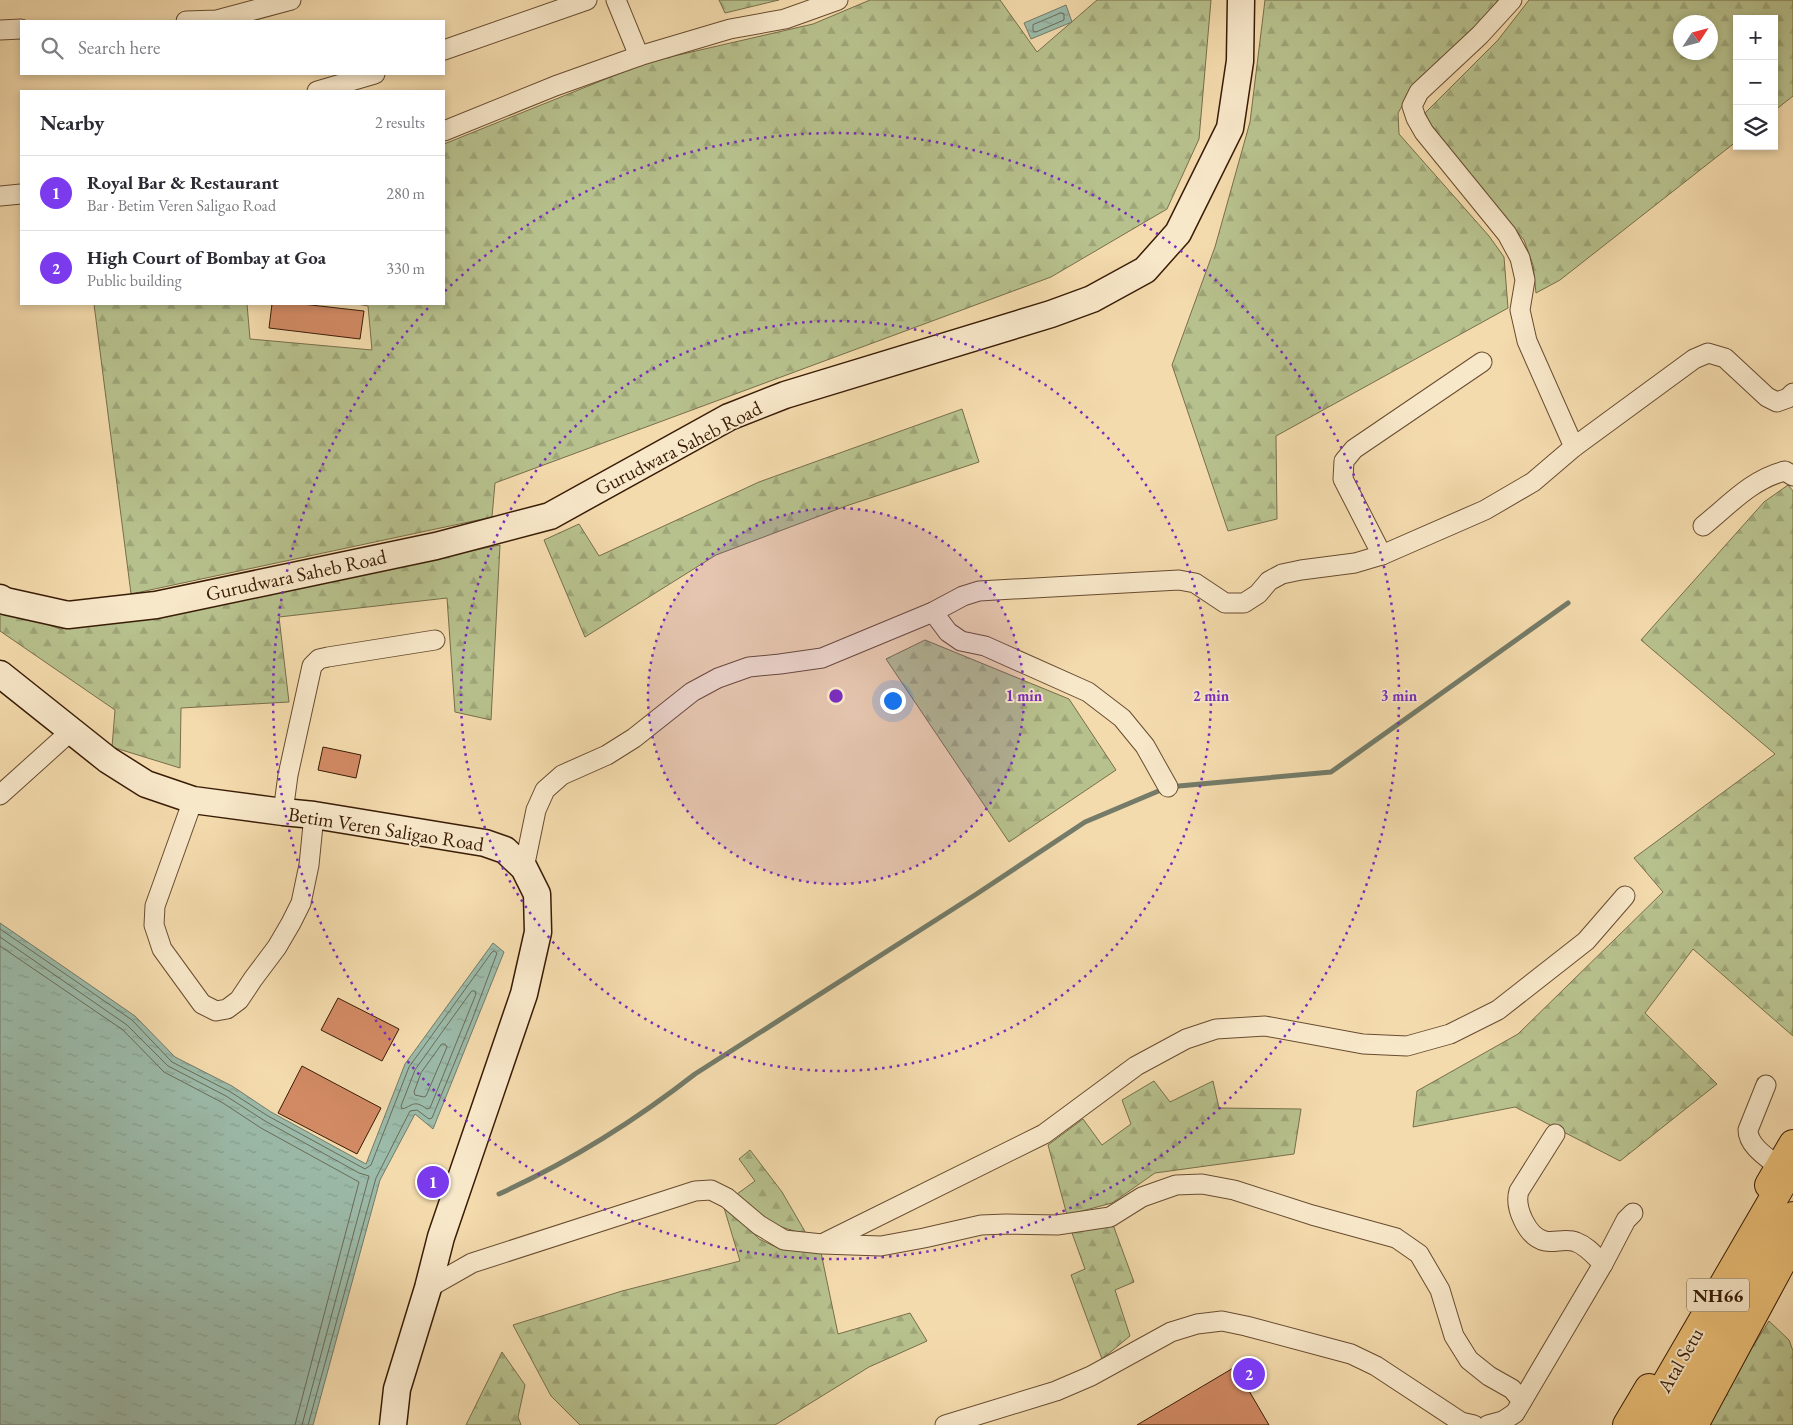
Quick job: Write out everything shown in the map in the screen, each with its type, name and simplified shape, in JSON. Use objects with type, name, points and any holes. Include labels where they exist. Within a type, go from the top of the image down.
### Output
[{"type":"main road","points":[[1626,1425],[1788,1159]]},
{"type":"main road","name":"Atal Setu","points":[[1642,1425],[1788,1159]]},
{"type":"main road","name":"Atal Setu","points":[[1672,1425],[1793,1216]]},
{"type":"main road","points":[[1694,1425],[1793,1241]]},
{"type":"street","points":[[217,20],[291,0]]},
{"type":"street","points":[[445,50],[587,0]]},
{"type":"street","points":[[616,0],[639,56]]},
{"type":"street","points":[[445,131],[555,86],[639,56],[730,29],[785,19],[838,0]]},
{"type":"street","name":"Gurudwara Saheb Road","points":[[0,598],[5,601],[68,615],[156,605],[436,546],[550,516],[729,417],[785,395],[1051,314],[1092,299],[1145,270],[1178,233],[1202,185],[1230,128],[1240,61],[1241,0]]},
{"type":"street","points":[[1512,0],[1480,35],[1419,92],[1412,106],[1424,132],[1507,234],[1520,258],[1525,280],[1520,310],[1527,341],[1574,447]]},
{"type":"street","points":[[0,30],[20,29]]},
{"type":"street","points":[[320,90],[372,75]]},
{"type":"street","points":[[0,196],[20,194]]},
{"type":"street","points":[[524,868],[536,810],[545,790],[562,775],[607,755],[634,738],[692,692],[718,678],[749,667],[822,658],[933,612],[963,596],[979,591],[1179,580],[1195,583],[1225,603],[1244,602],[1258,594],[1270,581],[1282,574],[1355,563],[1382,555],[1485,510],[1533,482],[1574,447],[1694,359],[1708,352],[1725,358],[1767,397],[1777,402],[1788,398],[1793,393]]},
{"type":"street","points":[[1382,555],[1343,479],[1344,461],[1354,449],[1482,362]]},
{"type":"street","points":[[1703,526],[1757,481],[1785,471],[1793,476]]},
{"type":"street","points":[[933,612],[948,632],[961,641],[984,646],[1088,692],[1122,718],[1145,746],[1168,787]]},
{"type":"street","points":[[283,812],[288,775],[312,666],[319,659],[328,657],[435,640]]},
{"type":"street","name":"Betim Veren Saligao Road","points":[[0,674],[108,760],[146,784],[193,800],[283,812],[314,814],[485,843],[505,850],[524,868],[537,894],[538,932],[526,985],[441,1237],[428,1288],[397,1389],[393,1425]]},
{"type":"street","points":[[0,795],[71,731]]},
{"type":"street","points":[[193,800],[155,906],[154,925],[162,949],[202,1004],[216,1011],[227,1010],[239,1000],[277,947],[301,903],[306,882],[314,814]]},
{"type":"street","points":[[822,1244],[1044,1134],[1136,1066],[1186,1039],[1216,1029],[1266,1026],[1363,1044],[1407,1046],[1450,1034],[1498,1010],[1586,940],[1625,896]]},
{"type":"street","points":[[1766,1085],[1748,1130],[1748,1136],[1753,1144],[1788,1159]]},
{"type":"street","points":[[1555,1134],[1519,1191],[1517,1199],[1519,1211],[1529,1230],[1536,1237],[1546,1241],[1575,1241],[1587,1248],[1603,1264]]},
{"type":"street","points":[[428,1288],[472,1263],[695,1191],[711,1190],[727,1198],[759,1225],[784,1240],[822,1244],[881,1246],[981,1225],[1057,1225],[1110,1217],[1142,1197],[1176,1185],[1202,1184],[1234,1190],[1312,1216],[1396,1238],[1419,1254],[1440,1290],[1454,1336],[1469,1360],[1489,1376],[1512,1389],[1522,1402]]},
{"type":"street","points":[[1488,1425],[1503,1422],[1515,1413],[1603,1264],[1626,1220],[1633,1212]]},
{"type":"street","points":[[945,1425],[1056,1391],[1091,1376],[1171,1332],[1197,1324],[1222,1321],[1256,1328],[1351,1354],[1376,1366],[1461,1422],[1474,1425]]},
{"type":"green space","points":[[719,0],[779,0],[725,13]]},
{"type":"green space","points":[[870,0],[1000,0],[1037,52],[1097,0],[1211,0],[1199,139],[1167,209],[1051,277],[495,483],[492,517],[131,594],[94,305],[247,305],[250,339],[372,350],[368,306],[362,305],[445,305],[445,144],[648,62],[813,24]]},
{"type":"green space","points":[[1265,0],[1504,0],[1405,101],[1398,113],[1399,134],[1489,236],[1504,257],[1508,308],[1276,436],[1277,519],[1228,531],[1172,365],[1215,247],[1250,122]]},
{"type":"green space","points":[[1529,0],[1793,0],[1793,96],[1778,108],[1778,15],[1733,15],[1733,144],[1560,280],[1536,293],[1533,265],[1524,240],[1431,125],[1425,113],[1498,40]]},
{"type":"green space","points":[[962,409],[979,462],[846,506],[716,555],[585,637],[544,540],[579,524],[599,556],[759,482]]},
{"type":"green space","points":[[1788,485],[1793,491],[1793,1036],[1693,949],[1645,1013],[1717,1084],[1620,1161],[1515,1107],[1413,1127],[1417,1091],[1518,1034],[1663,892],[1634,858],[1775,754],[1641,640],[1764,502]]},
{"type":"green space","points":[[500,545],[491,720],[455,712],[447,598],[279,617],[289,702],[181,708],[180,768],[112,747],[115,710],[0,631],[0,607],[60,629],[130,620]]},
{"type":"green space","points":[[925,640],[1069,699],[1116,770],[1009,842],[886,659]]},
{"type":"green space","points":[[1154,1081],[1170,1102],[1213,1081],[1219,1108],[1301,1109],[1294,1154],[1155,1173],[1112,1203],[1067,1215],[1048,1145],[1083,1119],[1102,1145],[1131,1124],[1122,1100]]},
{"type":"green space","points":[[750,1150],[782,1192],[807,1235],[769,1223],[737,1194],[755,1181],[739,1159]]},
{"type":"green space","points":[[722,1201],[759,1239],[780,1249],[820,1248],[838,1334],[910,1313],[927,1341],[869,1367],[775,1425],[580,1425],[551,1396],[513,1325],[622,1291],[740,1261]]},
{"type":"green space","points":[[1112,1222],[1134,1282],[1115,1290],[1130,1336],[1102,1359],[1071,1275],[1085,1269],[1072,1233]]},
{"type":"green space","points":[[1769,1321],[1789,1340],[1793,1351],[1793,1425],[1703,1425]]},
{"type":"green space","points":[[502,1352],[525,1385],[518,1417],[521,1425],[466,1425]]},
{"type":"water","points":[[1066,5],[1072,22],[1031,39],[1024,23]]},
{"type":"water","points":[[0,923],[135,1016],[175,1057],[232,1086],[271,1112],[366,1164],[405,1064],[493,943],[504,952],[433,1129],[415,1114],[380,1180],[313,1425],[0,1425]]},
{"type":"building","points":[[272,305],[311,305],[364,311],[360,339],[269,328]]},
{"type":"building","points":[[323,747],[361,755],[356,778],[318,770]]},
{"type":"building","points":[[338,998],[399,1029],[382,1061],[321,1030]]},
{"type":"building","points":[[302,1066],[381,1108],[357,1154],[278,1113]]},
{"type":"building","points":[[1235,1367],[1269,1425],[1137,1425]]},
{"type":"waterway","points":[[499,1194],[550,1169],[600,1140],[649,1108],[695,1074],[975,895],[1085,822],[1168,787],[1331,772],[1568,603]]},
{"type":"place","name":"Royal Bar & Restaurant","points":[[433,1182]]},
{"type":"place","name":"High Court of Bombay at Goa","points":[[1249,1374]]}]
